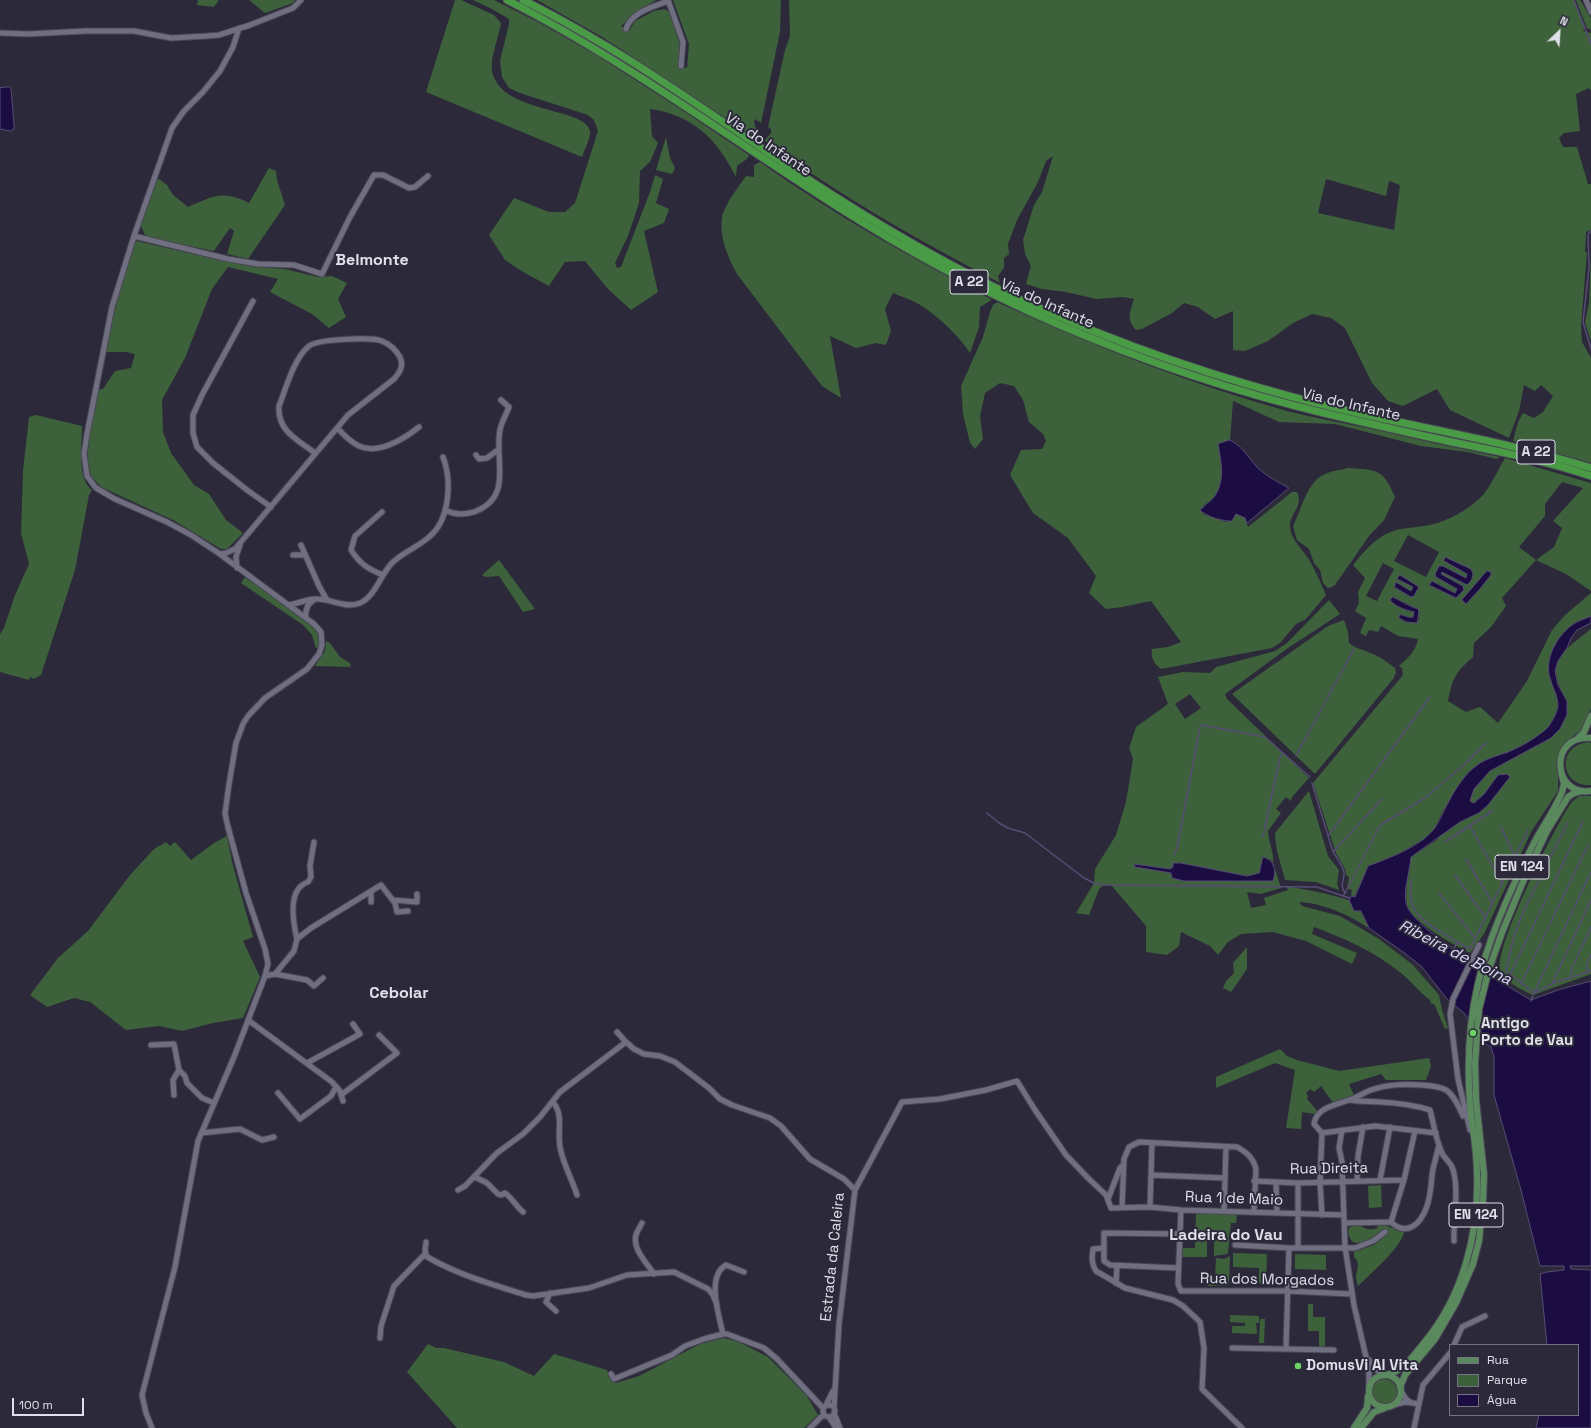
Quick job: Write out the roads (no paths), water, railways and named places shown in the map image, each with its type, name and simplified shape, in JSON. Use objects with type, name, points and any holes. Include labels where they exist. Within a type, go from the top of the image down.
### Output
[{"type":"highway","name":"Via do Infante","points":[[508,0],[570,34],[636,74],[798,181],[876,230],[955,275],[1027,310],[1122,350],[1179,371],[1248,393],[1332,415],[1539,461],[1591,476]]},
{"type":"highway","name":"Via do Infante","points":[[523,0],[624,58],[806,178],[891,231],[954,266],[1032,304],[1128,345],[1240,383],[1332,408],[1535,452],[1591,468]]},
{"type":"main road","name":"EN 124","points":[[1368,1388],[1374,1378],[1384,1374],[1394,1373],[1402,1368],[1425,1341],[1448,1306],[1462,1276],[1470,1252],[1475,1225],[1478,1191],[1469,1072],[1470,1025],[1476,994],[1483,964],[1520,871],[1562,792],[1564,784],[1560,763],[1561,755],[1570,742],[1577,739],[1584,732],[1591,716]]},
{"type":"main road","points":[[1577,739],[1591,738]]},
{"type":"main road","points":[[1561,772],[1564,780],[1571,786],[1582,791],[1591,791]]},
{"type":"main road","name":"EN 124","points":[[1391,1406],[1400,1397],[1405,1375],[1435,1339],[1456,1303],[1473,1264],[1479,1241],[1484,1201],[1484,1174],[1476,1100],[1475,1063],[1477,1029],[1483,988],[1518,894],[1544,837],[1568,797],[1574,793],[1582,791]]},
{"type":"main road","points":[[1384,1374],[1395,1378],[1401,1389]]},
{"type":"main road","points":[[1368,1388],[1369,1395],[1374,1403],[1378,1406],[1391,1406]]},
{"type":"main road","points":[[1354,1428],[1367,1408],[1368,1388]]},
{"type":"main road","points":[[1361,1428],[1374,1412],[1391,1406]]},
{"type":"street","points":[[0,33],[28,34],[86,31],[134,31],[171,38],[219,35],[293,8],[300,0]]},
{"type":"street","points":[[626,29],[627,24],[641,12],[668,0],[682,42],[681,66]]},
{"type":"street","points":[[1586,0],[1591,12]]},
{"type":"street","points":[[152,1428],[146,1413],[142,1395],[175,1266],[198,1141],[248,1020],[265,976],[268,964],[265,949],[246,893],[228,827],[226,814],[236,743],[242,724],[254,708],[265,698],[307,669],[320,654],[322,645],[321,632],[314,624],[220,554],[168,522],[115,499],[96,488],[87,476],[84,454],[112,307],[134,236],[172,128],[184,111],[203,92],[220,71],[233,47],[239,28]]},
{"type":"street","points":[[134,236],[228,259],[258,264],[294,265],[322,274],[350,217],[374,175],[383,175],[408,188],[415,187],[428,176]]},
{"type":"street","points":[[253,301],[202,395],[193,415],[193,433],[197,447],[213,463],[271,507]]},
{"type":"street","points":[[220,554],[226,554],[235,549],[243,541],[348,415],[388,384],[400,372],[402,362],[398,353],[389,345],[371,339],[319,342],[310,345],[303,352],[297,362],[279,406],[278,414],[280,422],[285,429],[315,453]]},
{"type":"street","points":[[445,510],[452,514],[467,514],[480,510],[491,501],[499,488],[501,469],[499,449],[500,430],[509,407],[501,400]]},
{"type":"street","points":[[338,428],[345,436],[358,446],[368,448],[382,447],[398,441],[419,427]]},
{"type":"street","points":[[476,455],[479,458],[487,458],[499,449]]},
{"type":"street","points":[[288,605],[317,598],[347,604],[357,604],[369,597],[392,563],[430,537],[440,522],[445,510],[449,493],[446,464],[443,458]]},
{"type":"street","points":[[382,512],[355,536],[351,550],[357,561],[370,570],[383,575]]},
{"type":"street","points":[[237,568],[236,557],[239,547],[243,541]]},
{"type":"street","points":[[301,545],[327,600]]},
{"type":"street","points":[[293,555],[305,555]]},
{"type":"street","points":[[306,618],[305,612],[308,606],[317,598]]},
{"type":"street","points":[[275,974],[294,951],[297,939],[294,918],[294,903],[298,888],[302,884],[308,882],[311,877],[310,866],[314,842]]},
{"type":"street","points":[[297,939],[311,928],[381,885],[393,900],[398,912],[408,911]]},
{"type":"street","points":[[371,892],[371,902]]},
{"type":"street","points":[[393,900],[418,902],[417,894]]},
{"type":"street","points":[[1476,1154],[1458,1079],[1450,1014],[1453,999],[1479,945]]},
{"type":"street","points":[[265,976],[275,974],[307,980],[314,986],[323,978]]},
{"type":"street","points":[[248,1020],[332,1082],[342,1098],[396,1053],[379,1035]]},
{"type":"street","points":[[306,1063],[360,1034],[354,1024]]},
{"type":"street","name":"Estrada da Caleira","points":[[617,1032],[634,1049],[644,1054],[660,1056],[675,1062],[709,1088],[720,1099],[732,1105],[770,1118],[781,1126],[810,1159],[844,1179],[855,1190],[839,1324],[834,1388],[834,1411]]},
{"type":"street","points":[[458,1190],[466,1186],[497,1153],[523,1134],[553,1102],[560,1092],[626,1042]]},
{"type":"street","points":[[151,1045],[174,1044],[178,1070],[173,1080],[174,1095]]},
{"type":"street","points":[[178,1070],[185,1076],[187,1083],[202,1098],[214,1103]]},
{"type":"street","points":[[1458,1079],[1462,1081],[1469,1072]]},
{"type":"street","points":[[855,1190],[902,1102],[940,1099],[986,1090],[1017,1081],[1066,1155],[1108,1199],[1111,1208],[1118,1208],[1122,1206],[1124,1159],[1130,1147],[1139,1142],[1226,1146],[1237,1148],[1247,1153],[1256,1168],[1254,1181],[1254,1212]]},
{"type":"street","points":[[1322,1214],[1320,1182],[1322,1133],[1314,1124],[1315,1117],[1318,1113],[1372,1090],[1393,1084],[1434,1086],[1447,1091],[1455,1101],[1463,1116]]},
{"type":"street","points":[[278,1093],[300,1119],[331,1096],[336,1087]]},
{"type":"street","points":[[1350,1100],[1414,1105],[1430,1110],[1439,1144],[1443,1154],[1452,1167],[1455,1183],[1454,1241]]},
{"type":"street","points":[[553,1102],[557,1108],[560,1120],[560,1147],[565,1165],[573,1181],[577,1195]]},
{"type":"street","points":[[1322,1133],[1363,1127],[1390,1127],[1436,1133]]},
{"type":"street","points":[[1357,1180],[1358,1156],[1363,1127]]},
{"type":"street","points":[[1380,1180],[1390,1127]]},
{"type":"street","points":[[201,1133],[240,1129],[262,1140],[274,1137]]},
{"type":"street","points":[[1342,1130],[1339,1148],[1342,1162],[1345,1247],[1352,1294],[1369,1370],[1368,1388]]},
{"type":"street","points":[[1391,1222],[1404,1180],[1415,1131]]},
{"type":"street","points":[[1150,1207],[1152,1143]]},
{"type":"street","points":[[1345,1223],[1391,1222],[1402,1230],[1410,1229],[1420,1219],[1427,1206],[1439,1144]]},
{"type":"street","points":[[1224,1211],[1226,1146]]},
{"type":"street","points":[[1108,1199],[1120,1168],[1123,1165]]},
{"type":"street","points":[[1151,1175],[1225,1178]]},
{"type":"street","points":[[475,1177],[487,1183],[498,1194],[501,1195],[505,1193],[511,1197],[523,1212]]},
{"type":"street","name":"Rua Direita","points":[[1254,1181],[1298,1183],[1343,1180],[1404,1180]]},
{"type":"street","points":[[1276,1182],[1276,1213]]},
{"type":"street","points":[[1298,1183],[1298,1247]]},
{"type":"street","name":"Rua 1 de Maio","points":[[1122,1206],[1181,1210],[1344,1214]]},
{"type":"street","points":[[1178,1268],[1181,1210]]},
{"type":"street","points":[[642,1223],[636,1234],[636,1243],[638,1250],[654,1274]]},
{"type":"street","points":[[1235,1245],[1289,1248],[1355,1248],[1372,1241],[1385,1232]]},
{"type":"street","points":[[1116,1283],[1117,1266],[1110,1266],[1104,1261],[1104,1233],[1180,1234]]},
{"type":"street","points":[[426,1242],[425,1251],[428,1258]]},
{"type":"street","points":[[1104,1248],[1093,1249],[1092,1259],[1093,1266],[1096,1271],[1116,1283],[1140,1293],[1154,1294],[1173,1300],[1183,1306],[1200,1322],[1204,1348],[1202,1389],[1242,1428]]},
{"type":"street","points":[[1286,1348],[1289,1248]]},
{"type":"street","points":[[380,1338],[381,1326],[394,1286],[424,1255],[443,1267],[533,1296],[589,1288],[627,1275],[674,1272],[708,1289],[713,1295],[717,1305]]},
{"type":"street","points":[[723,1334],[714,1283],[722,1267],[726,1265],[730,1265],[744,1272]]},
{"type":"street","name":"Rua dos Morgados","points":[[1117,1266],[1178,1268],[1178,1284],[1181,1291],[1287,1291],[1352,1294]]},
{"type":"street","points":[[550,1293],[546,1302],[556,1311]]},
{"type":"street","points":[[1454,1344],[1462,1327],[1485,1316]]},
{"type":"street","points":[[611,1374],[614,1379],[672,1355],[685,1346],[704,1339],[727,1334],[764,1348],[777,1359],[825,1407],[827,1416],[836,1428]]},
{"type":"street","points":[[1232,1348],[1334,1350]]},
{"type":"street","points":[[1414,1428],[1423,1385],[1449,1354]]},
{"type":"street","points":[[1366,1356],[1372,1366],[1384,1374]]},
{"type":"street","points":[[825,1407],[834,1388]]},
{"type":"street","points":[[1401,1389],[1406,1399],[1410,1402]]},
{"type":"street","points":[[1391,1406],[1410,1402],[1418,1404]]},
{"type":"street","points":[[825,1407],[832,1406],[840,1428]]},
{"type":"street","points":[[810,1428],[820,1417],[827,1416],[834,1411]]},
{"type":"water","points":[[10,87],[14,129],[10,131],[0,129],[0,88]]},
{"type":"water","points":[[1230,440],[1241,449],[1257,467],[1272,479],[1289,488],[1247,523],[1245,518],[1236,514],[1232,521],[1220,520],[1200,510],[1215,496],[1221,482],[1222,470],[1218,444]]},
{"type":"water","points":[[1445,557],[1471,569],[1473,574],[1467,585],[1442,572],[1441,574],[1463,586],[1464,590],[1456,598],[1429,585],[1432,581],[1455,593],[1457,589],[1436,577],[1435,574],[1439,566],[1443,566],[1466,578],[1467,574],[1444,561]]},
{"type":"water","points":[[1487,571],[1491,572],[1491,575],[1466,604],[1462,600]]},
{"type":"water","points":[[1400,575],[1419,587],[1414,596],[1411,597],[1394,587],[1396,582],[1411,591],[1413,587],[1397,579]]},
{"type":"water","points":[[1393,597],[1418,609],[1419,612],[1417,623],[1406,622],[1399,618],[1399,615],[1413,617],[1414,612],[1395,605],[1390,600]]},
{"type":"water","name":"Ribeira de Boina","points":[[1591,616],[1591,623],[1577,630],[1571,638],[1567,648],[1558,661],[1555,671],[1558,685],[1567,701],[1567,715],[1560,729],[1551,738],[1490,771],[1474,789],[1470,801],[1474,803],[1484,794],[1498,775],[1507,774],[1510,777],[1488,805],[1479,813],[1460,822],[1411,857],[1405,895],[1407,906],[1414,916],[1427,929],[1463,957],[1531,1000],[1558,990],[1591,981],[1591,1266],[1570,1266],[1571,1269],[1591,1270],[1591,1428],[1536,1428],[1539,1416],[1579,1416],[1579,1344],[1547,1344],[1540,1274],[1564,1270],[1564,1266],[1540,1266],[1521,1190],[1494,1095],[1494,1057],[1491,1047],[1484,1043],[1477,1029],[1464,1013],[1447,999],[1422,967],[1369,928],[1361,911],[1354,911],[1349,900],[1351,896],[1355,897],[1368,866],[1413,847],[1434,829],[1459,784],[1474,767],[1486,760],[1523,745],[1548,727],[1554,718],[1558,707],[1557,697],[1550,678],[1550,656],[1561,635],[1576,622]]},
{"type":"water","points":[[1263,857],[1270,860],[1274,866],[1275,873],[1273,881],[1184,881],[1172,878],[1171,873],[1135,867],[1134,864],[1170,869],[1173,867],[1173,863],[1181,863],[1247,876],[1259,873]]},
{"type":"waterway","points":[[1574,0],[1591,44]]},
{"type":"waterway","points":[[1591,231],[1588,234],[1589,268],[1583,322],[1591,349]]},
{"type":"waterway","points":[[1296,756],[1354,649]]},
{"type":"waterway","points":[[1328,836],[1430,697]]},
{"type":"waterway","points":[[1174,855],[1177,848],[1200,727],[1202,725],[1265,737],[1310,777]]},
{"type":"waterway","points":[[1345,893],[1382,824],[1425,798],[1465,764],[1486,743]]},
{"type":"waterway","points":[[1263,837],[1280,757],[1283,753]]},
{"type":"waterway","points":[[1312,783],[1333,852],[1344,872],[1342,887],[1345,893],[1343,896],[1350,898]]},
{"type":"waterway","points":[[1333,852],[1382,799]]},
{"type":"waterway","points":[[1445,842],[1492,811]]},
{"type":"waterway","points":[[987,813],[1008,828],[1025,833],[1084,878],[1094,883],[1104,885],[1317,887],[1343,896]]},
{"type":"waterway","name":"Ribeira de Boina","points":[[1510,975],[1583,821]]},
{"type":"waterway","name":"Ribeira de Boina","points":[[1568,822],[1525,908],[1514,936],[1506,971],[1534,993],[1591,872]]},
{"type":"waterway","points":[[1470,826],[1502,883]]},
{"type":"waterway","points":[[1501,827],[1515,857]]},
{"type":"waterway","name":"Ribeira de Boina","points":[[1454,949],[1457,942],[1470,949],[1528,830]]},
{"type":"waterway","points":[[1521,984],[1588,845]]},
{"type":"waterway","points":[[1466,859],[1492,902]]},
{"type":"waterway","points":[[1455,875],[1485,917]]},
{"type":"waterway","name":"Ribeira de Boina","points":[[1411,880],[1411,900],[1413,907],[1418,914],[1423,920],[1457,942]]},
{"type":"waterway","points":[[1439,893],[1475,938]]},
{"type":"waterway","points":[[1552,984],[1591,900]]},
{"type":"waterway","points":[[1571,977],[1572,968],[1591,927]]},
{"type":"waterway","points":[[1587,972],[1587,964],[1591,955]]},
{"type":"waterway","points":[[1531,1001],[1534,993],[1556,982],[1591,971]]},
{"type":"place","name":"Antigo Porto de Vau","points":[[1473,1033]]},
{"type":"place","name":"DomusVi Al Vita","points":[[1298,1366]]},
{"type":"district","name":"Belmonte","points":[[372,261]]},
{"type":"district","name":"Cebolar","points":[[399,994]]},
{"type":"district","name":"Ladeira do Vau","points":[[1226,1236]]}]
